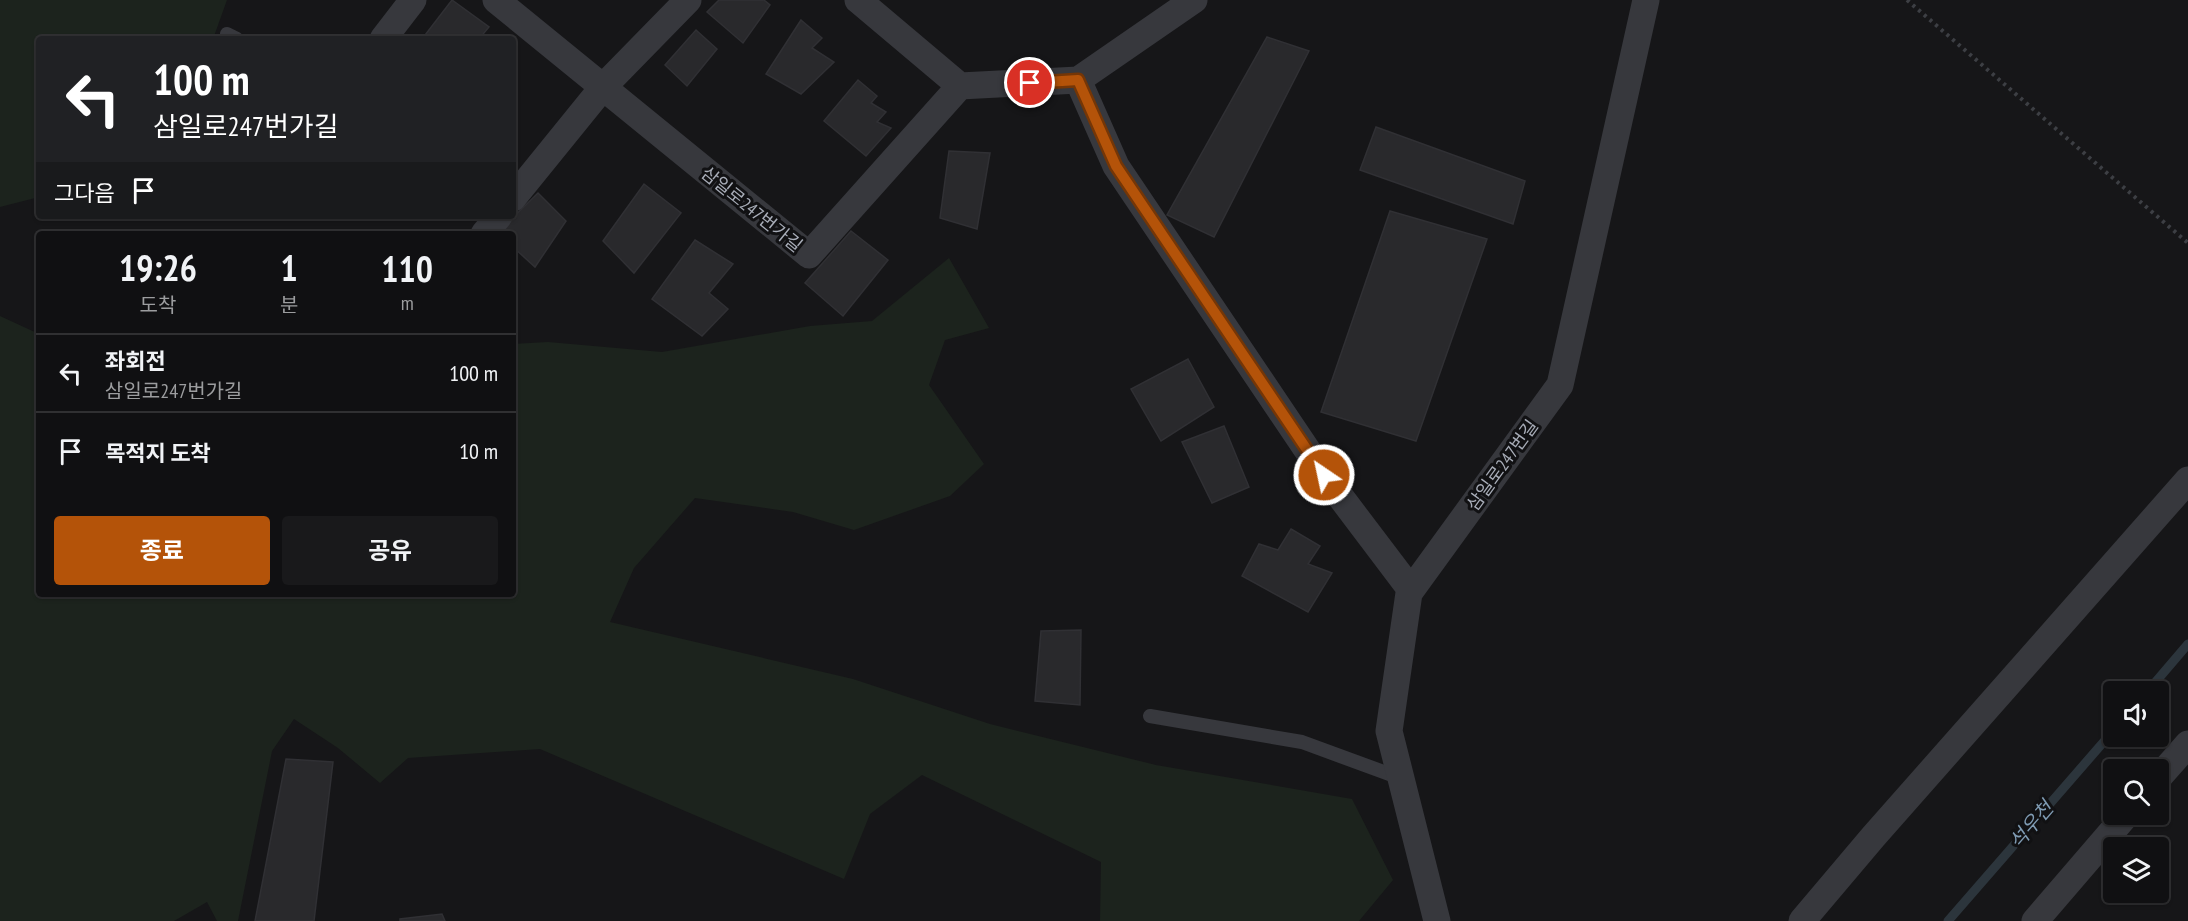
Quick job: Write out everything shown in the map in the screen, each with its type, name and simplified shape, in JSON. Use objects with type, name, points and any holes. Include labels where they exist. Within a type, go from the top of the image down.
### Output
[{"type":"street","points":[[385,36],[413,0]]},
{"type":"street","name":"삼일로247번가길","points":[[496,0],[809,255],[960,87]]},
{"type":"street","points":[[516,194],[603,87],[688,0]]},
{"type":"street","points":[[858,0],[960,87],[1078,80],[1194,0]]},
{"type":"street","name":"삼일로247번길","points":[[1437,921],[1389,731],[1409,593],[1560,385],[1646,0]]},
{"type":"street","points":[[1078,80],[1116,166],[1324,475],[1411,590]]},
{"type":"street","points":[[486,231],[496,219]]},
{"type":"street","points":[[1802,921],[1881,828],[2188,480]]},
{"type":"street","points":[[2169,766],[2188,744]]},
{"type":"street","points":[[2035,921],[2118,825]]},
{"type":"lane","points":[[1150,716],[1302,742],[1400,778]]},
{"type":"path","points":[[1907,0],[2188,243]]},
{"type":"shaded area","points":[[0,0],[227,0],[214,36],[36,36],[36,198],[0,207]]},
{"type":"shaded area","points":[[949,258],[989,328],[945,340],[929,385],[984,464],[950,496],[854,530],[793,512],[695,498],[634,568],[610,622],[853,679],[990,724],[1156,765],[1352,799],[1393,880],[1359,921],[1100,921],[1101,862],[922,775],[870,814],[844,879],[540,749],[408,758],[380,783],[338,748],[294,719],[272,751],[238,921],[217,921],[207,902],[174,921],[0,921],[0,316],[36,333],[36,597],[516,597],[516,344],[548,342],[662,352],[810,326],[872,321]]},
{"type":"building","points":[[452,0],[489,27],[482,36],[424,36]]},
{"type":"building","points":[[719,0],[764,0],[770,5],[743,43],[707,12]]},
{"type":"building","points":[[801,20],[822,38],[812,48],[834,62],[801,94],[766,74]]},
{"type":"building","points":[[696,30],[717,49],[687,86],[665,65]]},
{"type":"building","points":[[1267,37],[1309,51],[1214,237],[1167,215]]},
{"type":"building","points":[[858,80],[877,96],[871,103],[886,112],[877,122],[891,128],[866,156],[824,121]]},
{"type":"building","points":[[1376,127],[1525,181],[1513,224],[1360,170]]},
{"type":"building","points":[[949,151],[990,153],[977,229],[940,218]]},
{"type":"building","points":[[644,184],[681,213],[634,273],[603,241]]},
{"type":"building","points":[[538,193],[566,221],[535,267],[516,250],[516,231],[499,231],[511,219],[516,219],[516,214]]},
{"type":"building","points":[[1390,211],[1487,239],[1416,441],[1321,412]]},
{"type":"building","points":[[851,231],[888,260],[843,316],[805,283]]},
{"type":"building","points":[[695,240],[733,264],[709,293],[728,309],[702,336],[652,299]]},
{"type":"building","points":[[1188,359],[1214,407],[1161,441],[1131,389]]},
{"type":"building","points":[[1224,426],[1249,487],[1212,503],[1182,442]]},
{"type":"building","points":[[1291,529],[1320,546],[1308,564],[1332,573],[1308,612],[1242,576],[1259,544],[1278,550]]},
{"type":"building","points":[[1081,630],[1080,705],[1035,701],[1041,631]]},
{"type":"building","points":[[286,759],[333,762],[314,921],[255,921]]},
{"type":"building","points":[[442,914],[445,921],[400,921],[400,919]]},
{"type":"waterway","name":"석우천","points":[[2156,681],[2188,644]]},
{"type":"waterway","name":"석우천","points":[[1948,921],[2103,743]]},
{"type":"route","points":[[1030,83],[1078,80],[1116,166],[1324,475]]}]
